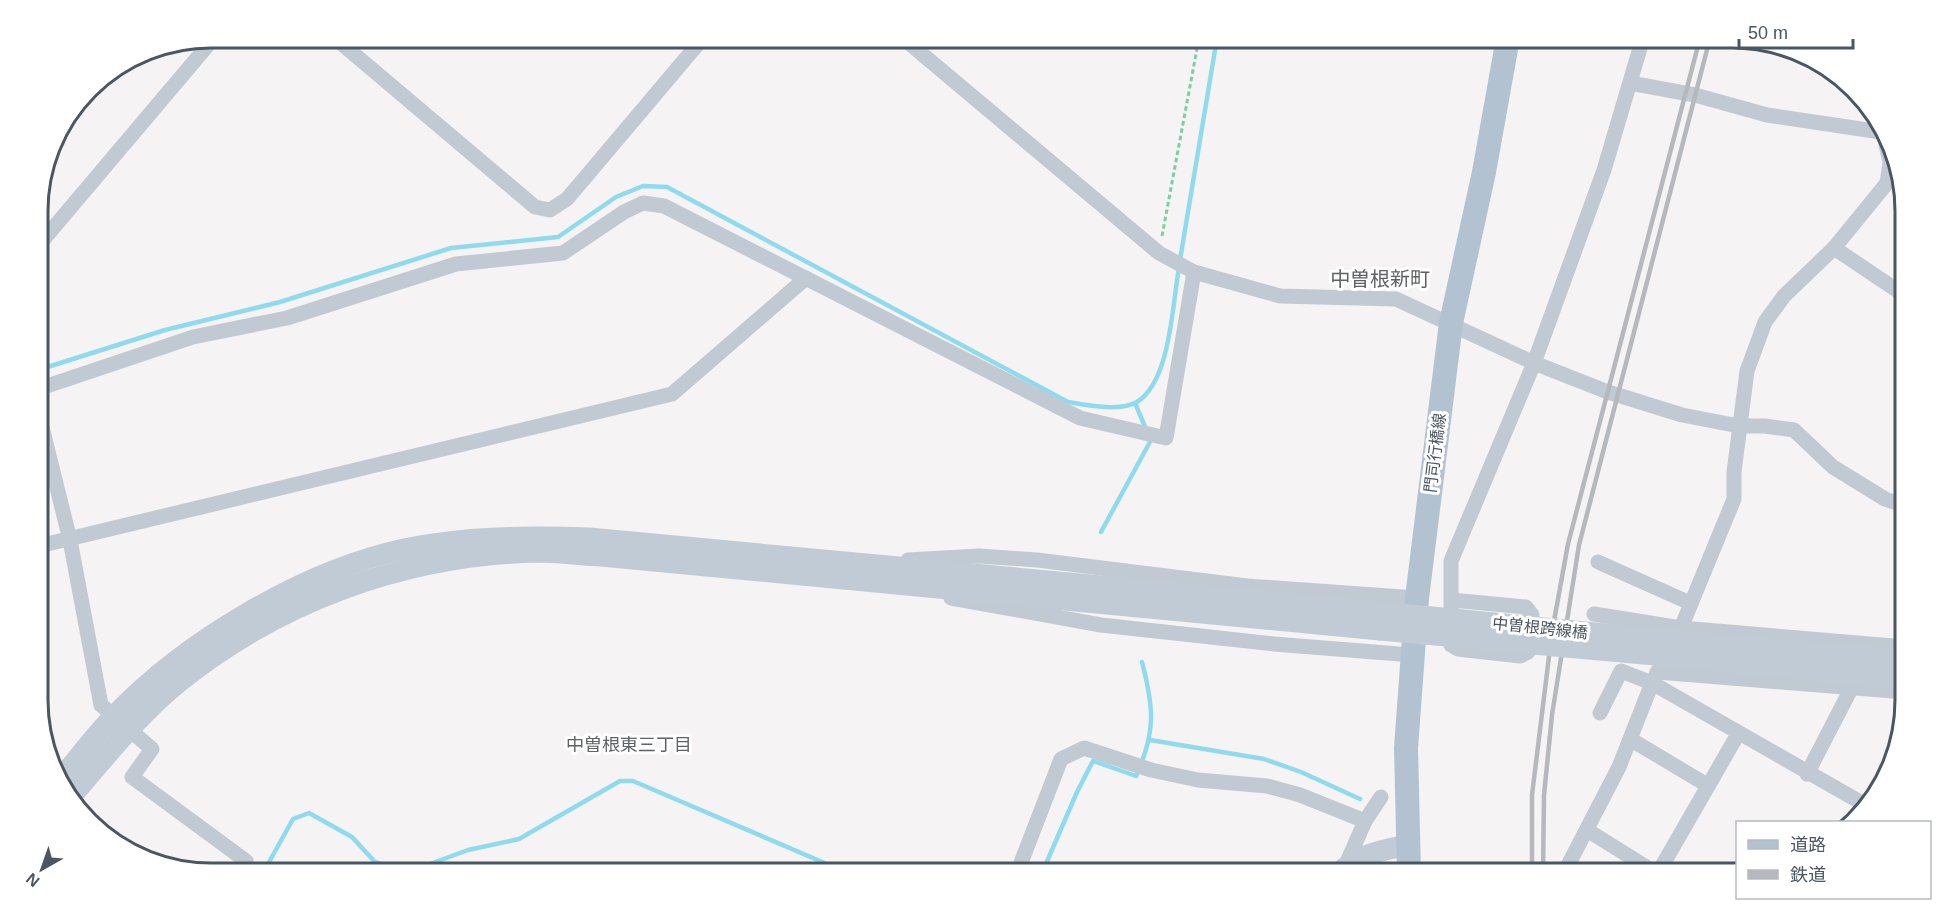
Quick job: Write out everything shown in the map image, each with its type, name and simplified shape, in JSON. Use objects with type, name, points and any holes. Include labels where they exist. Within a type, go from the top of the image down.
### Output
[{"type":"main road","name":"門司行橋線","points":[[1408,863],[1406,748],[1417,597],[1451,324],[1484,172],[1506,48]]},
{"type":"street","points":[[48,234],[205,48]]},
{"type":"street","points":[[347,48],[535,207],[550,210],[567,200],[695,48]]},
{"type":"street","points":[[915,48],[1165,256],[1192,270],[1280,296],[1396,299],[1534,363],[1608,392],[1682,415],[1739,426],[1765,426],[1794,430],[1833,468],[1885,499],[1895,502]]},
{"type":"street","points":[[1451,600],[1526,607],[1532,615],[1528,652],[1520,657],[1458,649],[1451,645],[1451,600],[1451,561],[1534,363],[1604,170],[1640,48]]},
{"type":"street","points":[[1630,83],[1695,95],[1767,115],[1873,131]]},
{"type":"street","points":[[1569,863],[1619,767],[1654,677],[1681,628],[1734,499],[1739,426],[1747,371],[1765,322],[1784,296],[1834,249],[1887,183],[1889,171]]},
{"type":"street","points":[[48,386],[193,337],[287,318],[456,264],[562,253],[624,212],[643,203],[664,206],[1080,418],[1166,438],[1192,270]]},
{"type":"street","points":[[1834,249],[1895,289]]},
{"type":"street","points":[[48,544],[672,394],[806,278]]},
{"type":"street","points":[[48,451],[70,540],[101,705],[152,748],[132,777],[246,863]]},
{"type":"street","name":"中曽根跨線橋","points":[[122,722],[157,677],[214,633],[270,600],[342,568],[403,549],[469,539],[533,536],[590,538],[861,571],[1699,651]]},
{"type":"street","points":[[861,571],[979,556],[1037,560],[1247,586],[1417,597]]},
{"type":"street","points":[[1598,562],[1690,603]]},
{"type":"street","points":[[861,571],[1101,626],[1274,644],[1412,655]]},
{"type":"street","points":[[1594,614],[1681,628],[1895,646]]},
{"type":"street","points":[[1699,651],[1895,660]]},
{"type":"street","points":[[1699,651],[1895,679]]},
{"type":"street","points":[[1600,713],[1621,671],[1654,677],[1895,691]]},
{"type":"street","points":[[1654,677],[1738,734],[1857,803]]},
{"type":"street","points":[[1807,774],[1852,687]]},
{"type":"street","points":[[66,774],[122,722]]},
{"type":"street","points":[[76,790],[122,722]]},
{"type":"street","points":[[1663,863],[1738,734]]},
{"type":"street","points":[[1630,739],[1707,785]]},
{"type":"street","points":[[1021,863],[1061,759],[1084,747],[1151,770],[1198,780],[1267,786],[1300,795],[1365,821]]},
{"type":"street","points":[[1345,863],[1365,821],[1381,796]]},
{"type":"street","points":[[1587,830],[1641,863]]},
{"type":"street","points":[[1355,863],[1375,852],[1407,845]]},
{"type":"path","points":[[1165,256],[1197,48]]},
{"type":"waterway","points":[[1180,260],[1215,48]]},
{"type":"waterway","points":[[48,367],[165,330],[280,302],[451,248],[558,237],[616,197],[643,186],[667,187],[1068,402],[1122,407],[1137,402],[1157,377],[1168,341],[1179,268]]},
{"type":"waterway","points":[[1135,403],[1146,429]]},
{"type":"waterway","points":[[1101,532],[1151,440],[1150,437]]},
{"type":"waterway","points":[[1046,863],[1093,761],[1136,776],[1147,746],[1151,720],[1149,693],[1142,662]]},
{"type":"waterway","points":[[1150,740],[1264,759],[1301,772],[1360,799]]},
{"type":"waterway","points":[[433,863],[468,850],[519,839],[620,781],[633,781],[825,863]]},
{"type":"waterway","points":[[269,863],[293,819],[309,813],[352,837],[378,863]]},
{"type":"railway","points":[[1532,863],[1532,795],[1552,632],[1568,544],[1697,48]]},
{"type":"railway","points":[[1543,863],[1544,795],[1552,715],[1579,545],[1707,48]]},
{"type":"district","name":"中曽根新町","points":[[1380,279]]},
{"type":"district","name":"中曽根東三丁目","points":[[629,745]]}]
